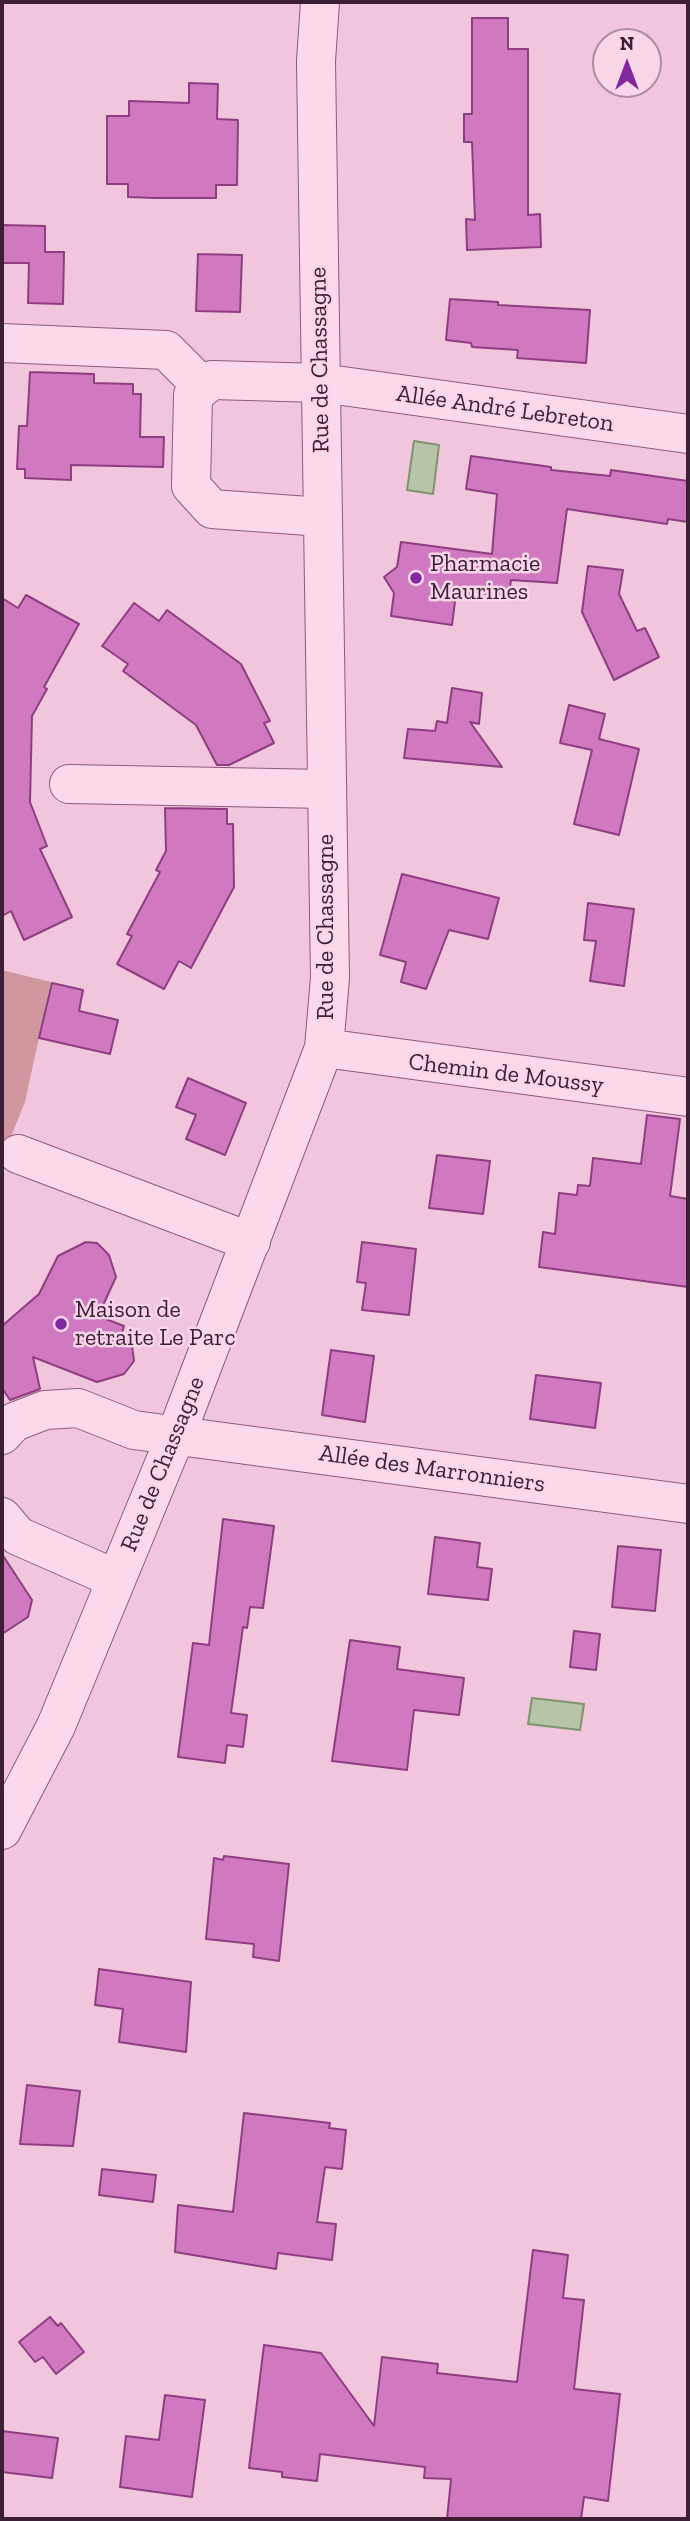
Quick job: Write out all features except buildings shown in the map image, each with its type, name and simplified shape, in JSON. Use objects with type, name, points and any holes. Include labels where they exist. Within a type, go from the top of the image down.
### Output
[{"type":"street","name":"Rue de Chassagne","points":[[2,1830],[56,1726],[176,1435],[324,1048],[330,978],[325,789],[316,61],[320,2]]},
{"type":"street","points":[[2,343],[166,350],[203,387],[194,395],[191,486],[212,509],[322,517]]},
{"type":"street","name":"Allée André Lebreton","points":[[203,387],[212,380],[321,383],[688,434]]},
{"type":"street","points":[[69,784],[325,789]]},
{"type":"street","name":"Chemin de Moussy","points":[[324,1048],[688,1097]]},
{"type":"street","points":[[18,1154],[251,1242]]},
{"type":"street","name":"Allée des Marronniers","points":[[2,1435],[13,1422],[45,1409],[78,1408],[134,1430],[688,1504]]},
{"type":"street","points":[[2,1517],[18,1536],[116,1579]]},
{"type":"shaded area","points":[[414,441],[439,445],[433,494],[407,490]]},
{"type":"shaded area","points":[[2,970],[51,982],[25,1102],[2,1159]]},
{"type":"shaded area","points":[[532,1698],[584,1704],[580,1730],[528,1724]]},
{"type":"place","name":"Pharmacie Maurines","points":[[416,578]]},
{"type":"place","name":"Maison de retraite Le Parc","points":[[61,1324]]}]
